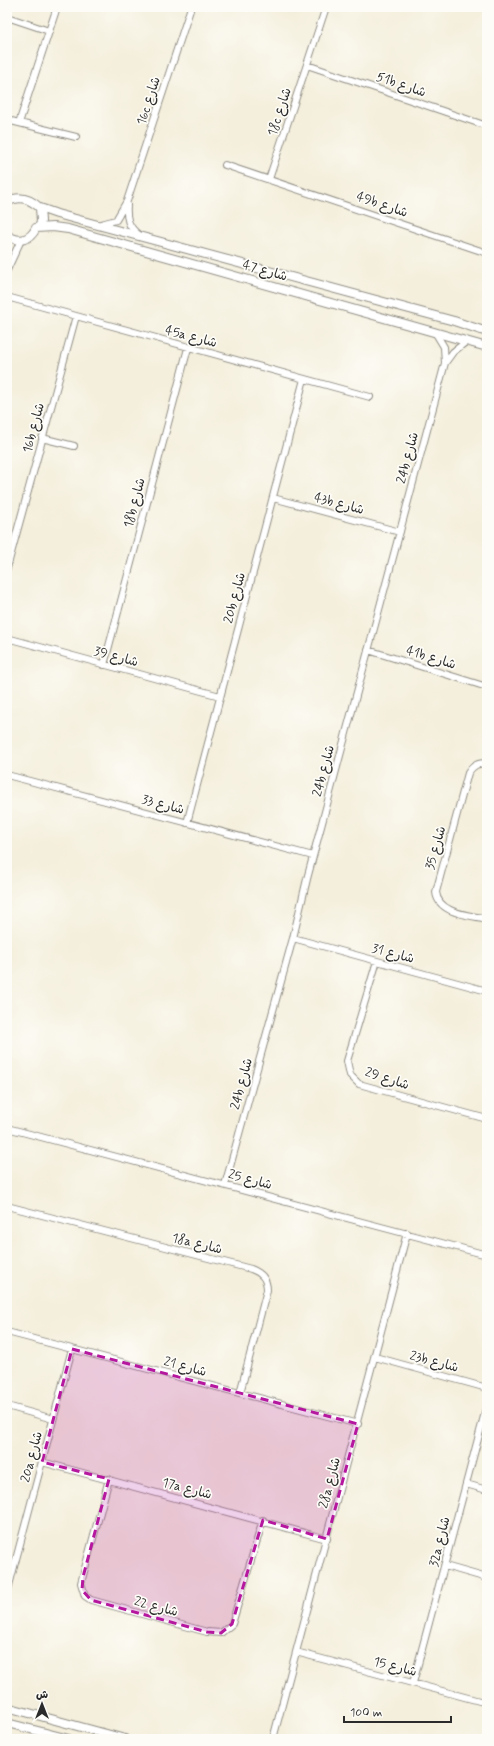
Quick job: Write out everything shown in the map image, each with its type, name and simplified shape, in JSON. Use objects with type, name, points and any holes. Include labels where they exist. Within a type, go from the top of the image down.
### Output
[{"type":"street","points":[[19,123],[57,7]]},
{"type":"street","name":"16c شارع","points":[[99,224],[106,224],[116,220],[127,201],[191,7]]},
{"type":"street","name":"18c شارع","points":[[270,179],[326,7]]},
{"type":"street","points":[[7,17],[49,31]]},
{"type":"street","name":"51b شارع","points":[[307,65],[487,126]]},
{"type":"street","points":[[7,120],[76,137]]},
{"type":"street","points":[[226,165],[270,179]]},
{"type":"street","name":"49b شارع","points":[[270,179],[487,253]]},
{"type":"street","name":"شارع 47","points":[[9,200],[20,198],[28,199],[40,208],[56,214],[99,224],[454,321],[487,332]]},
{"type":"street","name":"16c شارع","points":[[127,201],[126,213],[128,223],[134,231],[141,236]]},
{"type":"street","points":[[7,235],[21,240],[33,236],[36,228],[40,226],[40,208]]},
{"type":"street","name":"شارع 47","points":[[36,228],[53,227],[68,229],[487,347]]},
{"type":"street","points":[[7,270],[21,240]]},
{"type":"street","name":"45a شارع","points":[[7,297],[370,397]]},
{"type":"street","name":"16b شارع","points":[[7,568],[76,316]]},
{"type":"street","name":"24b شارع","points":[[225,1185],[293,938],[313,856],[445,363],[444,347],[434,331]]},
{"type":"street","name":"24b شارع","points":[[445,363],[453,352],[467,341]]},
{"type":"street","name":"18b شارع","points":[[104,665],[188,348]]},
{"type":"street","name":"20b شارع","points":[[187,823],[304,379]]},
{"type":"street","points":[[42,438],[74,446]]},
{"type":"street","name":"43b شارع","points":[[273,498],[400,532]]},
{"type":"street","name":"شارع 39","points":[[7,638],[220,696]]},
{"type":"street","name":"41b شارع","points":[[368,650],[487,687]]},
{"type":"street","name":"شارع 35","points":[[487,763],[476,765],[468,773],[436,892],[440,904],[446,908],[487,919]]},
{"type":"street","name":"شارع 33","points":[[7,775],[313,856]]},
{"type":"street","name":"شارع 31","points":[[293,938],[487,991]]},
{"type":"street","name":"شارع 29","points":[[377,961],[347,1061],[350,1076],[359,1084],[487,1119]]},
{"type":"street","name":"شارع 25","points":[[7,1128],[487,1255]]},
{"type":"street","name":"18a شارع","points":[[7,1206],[252,1269],[262,1274],[267,1284],[267,1290],[240,1393]]},
{"type":"street","name":"28a شارع","points":[[273,1739],[358,1424],[407,1233]]},
{"type":"street","name":"شارع 21","points":[[7,1332],[358,1424]]},
{"type":"street","name":"20a شارع","points":[[7,1593],[72,1349]]},
{"type":"street","name":"23b شارع","points":[[375,1357],[487,1388]]},
{"type":"street","name":"32a شارع","points":[[413,1683],[487,1405]]},
{"type":"street","points":[[7,1406],[54,1419]]},
{"type":"street","name":"17a شارع","points":[[42,1462],[263,1520],[326,1539]]},
{"type":"street","name":"شارع 22","points":[[109,1479],[81,1584],[85,1596],[91,1600],[208,1632],[222,1633],[232,1624],[263,1520]]},
{"type":"street","points":[[466,1484],[487,1490]]},
{"type":"street","points":[[445,1566],[487,1578]]},
{"type":"street","name":"شارع 15","points":[[296,1652],[487,1703]]},
{"type":"street","points":[[7,1708],[125,1739]]},
{"type":"street","points":[[7,1723],[69,1739]]},
{"type":"highlighted area","points":[[72,1349],[358,1424],[327,1539],[263,1520],[232,1624],[221,1633],[207,1632],[91,1600],[82,1590],[83,1577],[109,1479],[42,1462]]}]
